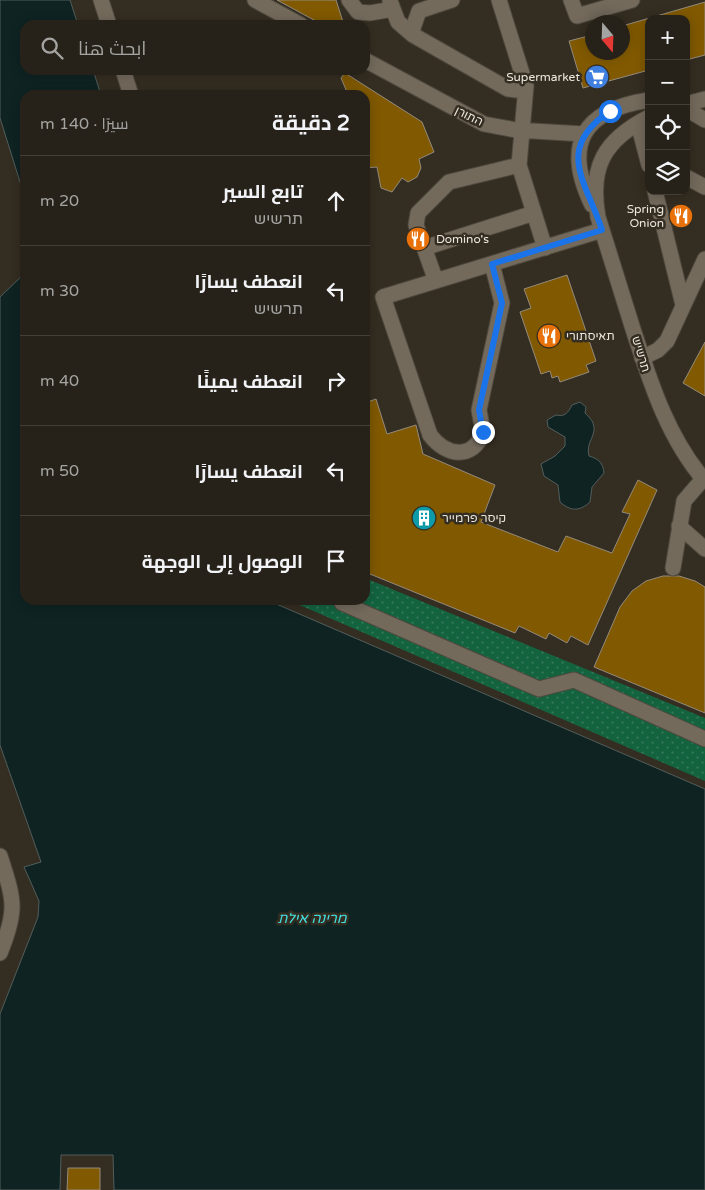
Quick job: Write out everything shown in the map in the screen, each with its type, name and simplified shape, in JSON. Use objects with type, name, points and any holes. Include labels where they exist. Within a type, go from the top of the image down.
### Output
[{"type":"street","points":[[101,0],[107,20]]},
{"type":"street","points":[[256,0],[292,20]]},
{"type":"street","points":[[349,0],[358,12],[370,13],[391,5],[398,22],[414,35],[508,89],[516,90],[526,86]]},
{"type":"street","points":[[414,35],[412,28],[419,11],[452,0]]},
{"type":"street","points":[[500,0],[526,86],[519,165],[544,248]]},
{"type":"street","points":[[571,0],[577,16],[632,0]]},
{"type":"street","name":"התורן","points":[[370,63],[474,120],[494,127],[523,131],[584,134]]},
{"type":"street","points":[[125,75],[129,90]]},
{"type":"street","points":[[584,134],[595,121],[610,111],[628,104],[645,101]]},
{"type":"street","points":[[691,103],[705,120]]},
{"type":"street","points":[[643,120],[647,150]]},
{"type":"street","name":"תרשיש","points":[[600,223],[594,180],[598,165],[614,140],[643,120]]},
{"type":"street","name":"תרשיש","points":[[584,134],[578,149],[578,168],[584,188],[600,223],[642,358],[665,419],[684,453],[704,480]]},
{"type":"street","points":[[436,281],[416,225],[418,213],[449,182],[519,165]]},
{"type":"street","points":[[690,179],[705,187]]},
{"type":"street","points":[[656,195],[684,305]]},
{"type":"street","points":[[424,248],[534,213]]},
{"type":"street","points":[[492,264],[502,303],[479,410],[483,432],[475,446],[460,452],[443,449],[430,435],[383,297],[544,248],[600,223]]},
{"type":"street","points":[[642,358],[658,350],[667,342],[705,259]]},
{"type":"street","points":[[673,568],[684,501],[704,480]]},
{"type":"street","points":[[679,526],[705,549]]},
{"type":"street","points":[[347,605],[539,689],[574,680],[705,739]]},
{"type":"street","points":[[0,856],[12,892],[13,908],[12,919],[0,953]]},
{"type":"green space","points":[[370,580],[705,718],[705,781],[300,605],[370,605]]},
{"type":"water","points":[[0,0],[70,0],[76,20],[20,20],[20,75],[95,75],[99,90],[20,90],[20,182],[0,118]]},
{"type":"water","name":"מרינה אילת","points":[[20,278],[20,605],[279,605],[705,789],[705,1190],[114,1190],[113,1155],[61,1155],[60,1190],[0,1190],[0,1014],[38,917],[39,901],[24,867],[41,862],[0,745],[0,297]]},
{"type":"water","points":[[580,402],[586,407],[585,413],[592,421],[594,427],[588,451],[589,456],[600,462],[604,473],[592,487],[590,502],[579,509],[572,509],[560,502],[558,485],[544,476],[541,464],[555,456],[565,446],[565,437],[548,427],[547,420],[556,415],[564,415],[572,405]]},
{"type":"building","points":[[277,0],[336,0],[342,20],[314,20]]},
{"type":"building","points":[[705,2],[705,55],[690,59],[690,15],[660,15]]},
{"type":"building","points":[[645,19],[645,71],[583,88],[569,41],[585,37],[585,60],[630,60],[630,24]]},
{"type":"building","points":[[343,75],[348,75],[422,122],[434,152],[419,159],[421,168],[417,177],[408,182],[402,178],[392,192],[381,188],[377,167],[370,168],[370,90],[346,90],[341,78]]},
{"type":"building","points":[[567,275],[596,361],[586,365],[589,372],[560,382],[558,376],[552,378],[550,371],[541,374],[520,312],[531,308],[524,289]]},
{"type":"building","points":[[705,342],[705,396],[683,383]]},
{"type":"building","name":"קיסר פרמייר","points":[[376,399],[387,434],[416,425],[423,454],[495,485],[481,522],[558,552],[566,536],[612,553],[630,514],[622,512],[638,480],[657,490],[588,645],[571,636],[567,643],[549,633],[546,639],[519,626],[515,633],[370,574],[370,401]]},
{"type":"building","points":[[663,576],[679,576],[695,581],[705,587],[705,713],[594,667],[620,607],[632,591],[646,581]]},
{"type":"building","points":[[68,1168],[100,1168],[100,1190],[67,1190]]},
{"type":"place","name":"Supermarket","points":[[597,77]]},
{"type":"place","name":"Spring Onion","points":[[681,216]]},
{"type":"place","name":"Domino's","points":[[418,239]]},
{"type":"place","name":"תאיסתורי","points":[[549,336]]},
{"type":"place","name":"קיסר פרמייר","points":[[424,518]]},
{"type":"route","points":[[483,432],[483,422],[479,410],[502,303],[501,293],[492,264],[602,230],[598,216],[584,188],[578,168],[578,149],[584,134],[595,121],[610,111]]}]
